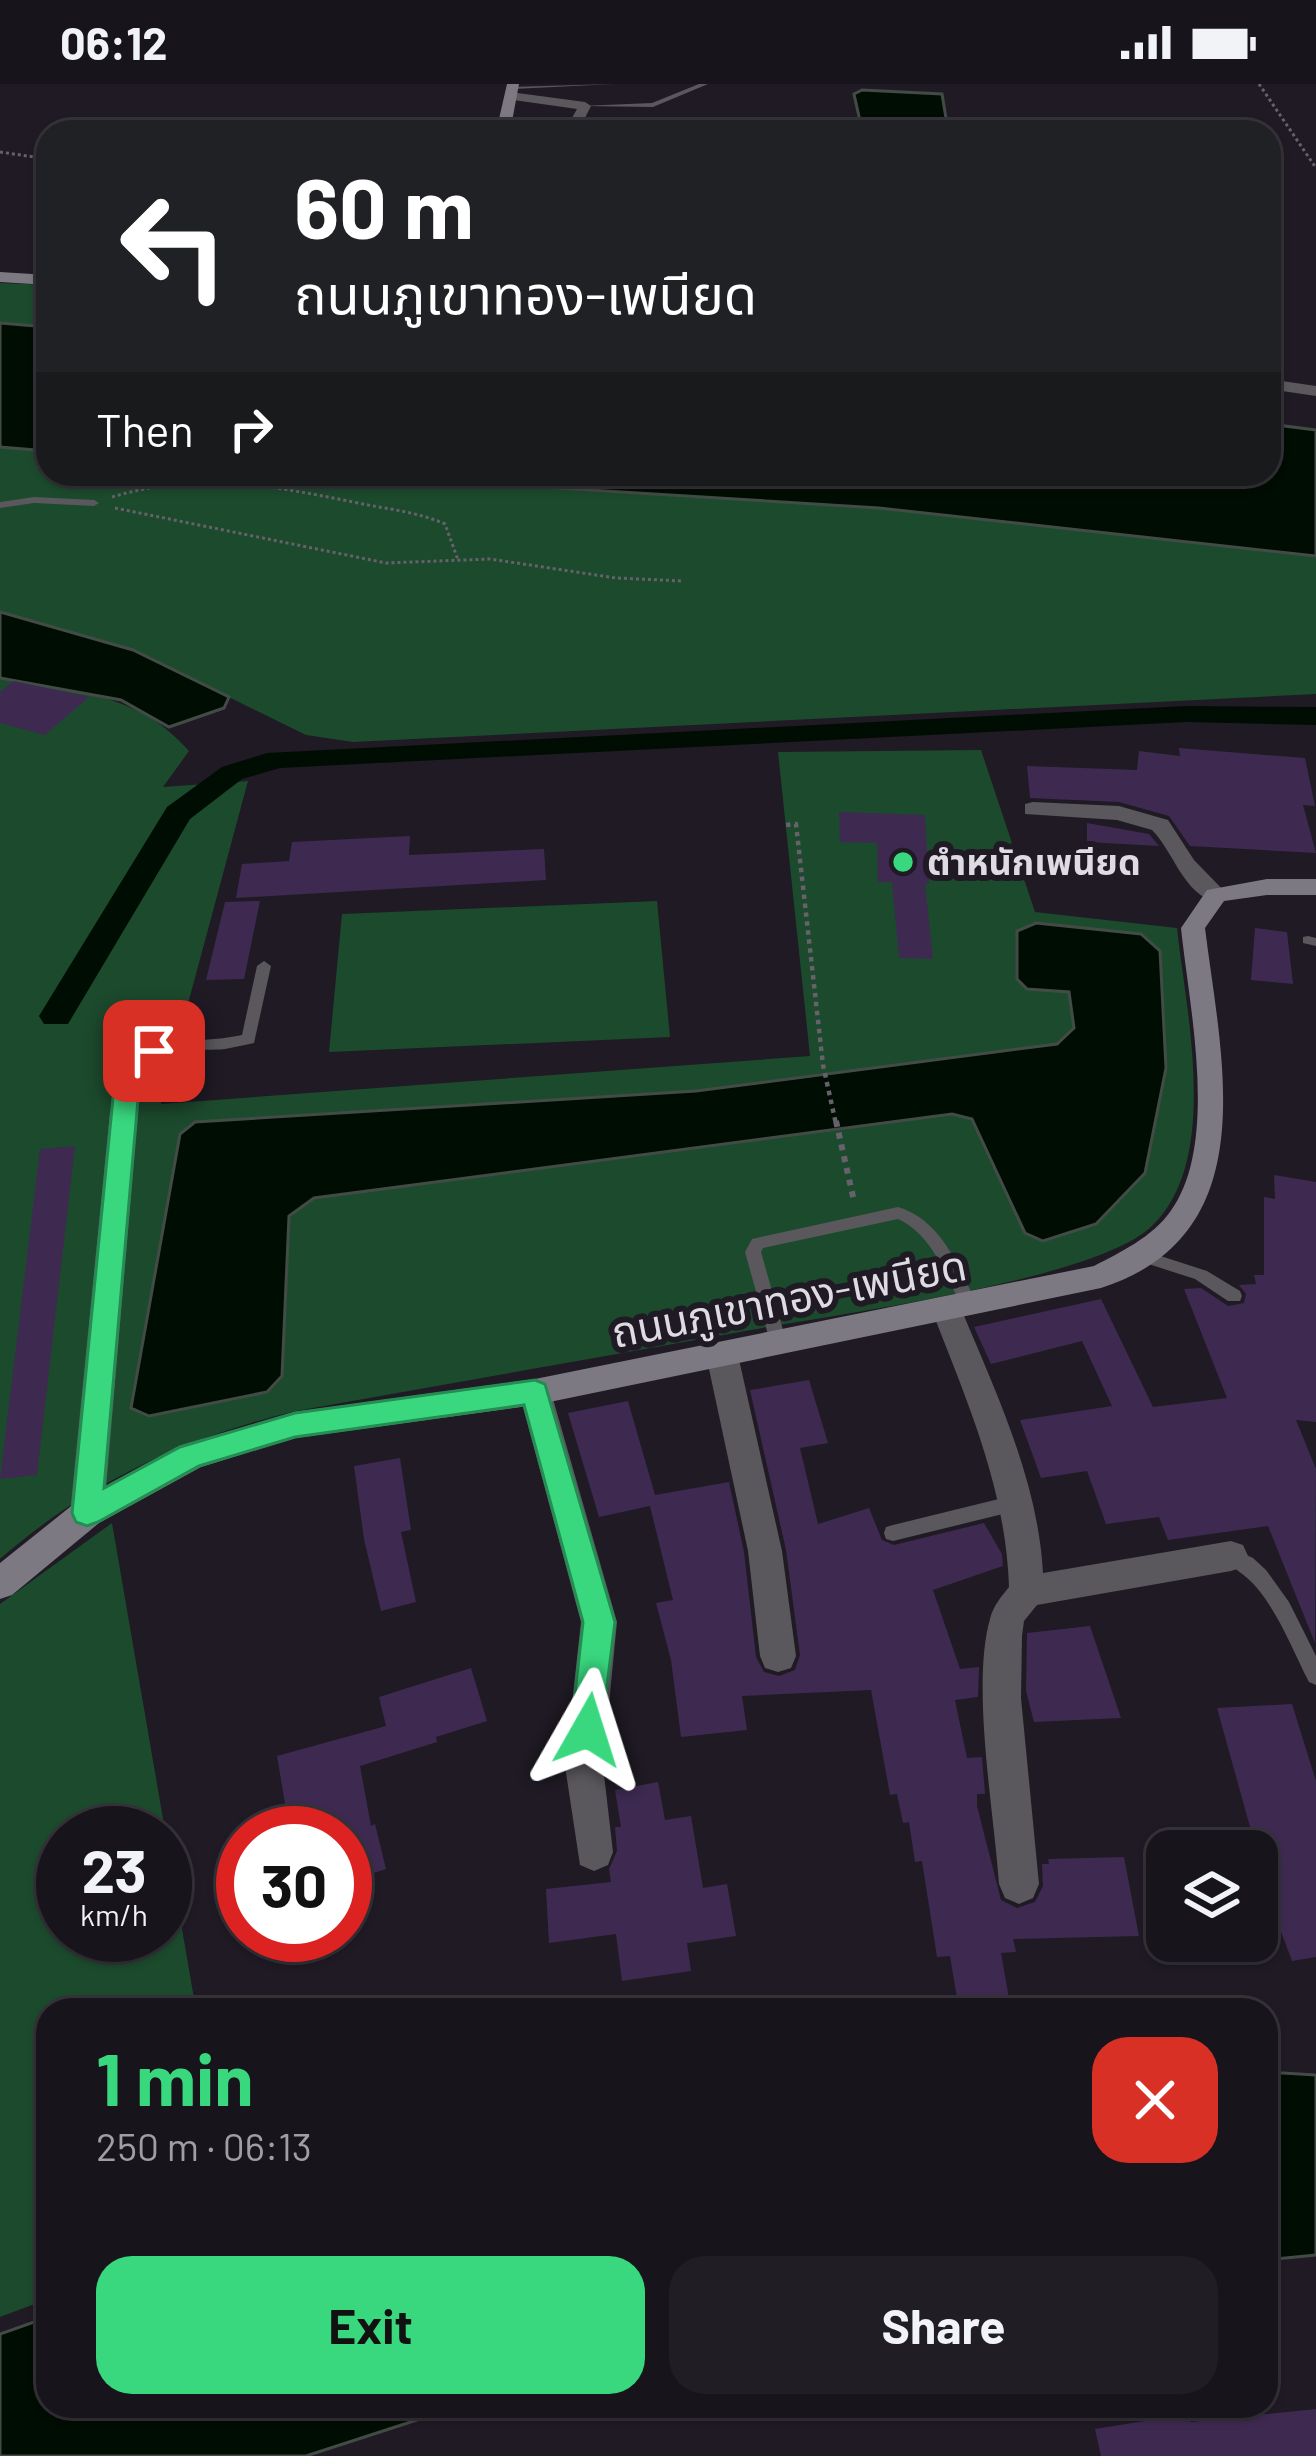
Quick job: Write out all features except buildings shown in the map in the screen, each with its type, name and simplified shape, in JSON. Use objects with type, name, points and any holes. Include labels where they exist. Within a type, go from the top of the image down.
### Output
[{"type":"main road","points":[[506,120],[512,89]]},
{"type":"main road","points":[[0,277],[36,279]]},
{"type":"main road","points":[[1216,895],[1267,887],[1316,887]]},
{"type":"main road","name":"ถนนภูเขาทอง-เพนียด","points":[[0,1584],[87,1513],[191,1456],[295,1425],[535,1392],[958,1308],[1101,1276],[1139,1256],[1182,1218],[1196,1194],[1207,1156],[1210,1116],[1193,928],[1216,895]]},
{"type":"street","points":[[512,89],[585,106],[577,120]]},
{"type":"street","points":[[1281,386],[1316,391]]},
{"type":"street","points":[[1034,809],[1119,813],[1160,825],[1184,863],[1216,895]]},
{"type":"street","points":[[87,1513],[124,1112]]},
{"type":"street","points":[[958,1308],[1027,1546],[1027,1591],[1008,1615],[1004,1636],[1003,1698],[1019,1884]]},
{"type":"street","points":[[722,1355],[765,1551],[778,1656]]},
{"type":"street","points":[[535,1392],[599,1622],[584,1766],[594,1852]]},
{"type":"street","points":[[1027,1591],[1231,1556]]},
{"type":"lane","points":[[512,89],[611,84]]},
{"type":"lane","points":[[585,106],[653,105],[705,84]]},
{"type":"lane","points":[[0,506],[34,500],[94,503]]},
{"type":"lane","points":[[124,1112],[126,1088],[137,1063],[154,1051],[177,1042],[249,1039],[264,966]]},
{"type":"lane","points":[[778,1344],[753,1252],[758,1243],[898,1213],[911,1214],[958,1308]]},
{"type":"lane","points":[[1139,1256],[1201,1274],[1234,1296]]},
{"type":"lane","points":[[893,1533],[1015,1503]]},
{"type":"lane","points":[[1231,1556],[1264,1580],[1316,1676]]},
{"type":"path","points":[[1259,84],[1316,168]]},
{"type":"path","points":[[0,152],[36,157]]},
{"type":"path","points":[[94,503],[146,486]]},
{"type":"path","points":[[280,486],[420,513],[445,524],[458,560]]},
{"type":"path","points":[[94,503],[386,562],[490,560],[616,578],[683,581]]},
{"type":"path","points":[[786,825],[796,824],[824,1066],[859,1225]]},
{"type":"green space","points":[[0,283],[36,284],[36,326],[0,323]]},
{"type":"green space","points":[[0,447],[36,450],[36,486],[525,486],[879,508],[1316,555],[1316,694],[353,742],[306,735],[133,650],[0,612]]},
{"type":"green space","points":[[0,678],[103,698],[148,716],[189,751],[163,787],[248,781],[161,1104],[810,1056],[778,752],[981,750],[1035,912],[1177,928],[1194,1084],[1186,1163],[1173,1197],[1152,1226],[1122,1245],[1023,1278],[255,1422],[176,1450],[102,1486],[0,1559]]},
{"type":"green space","points":[[657,901],[670,1037],[329,1052],[342,914]]},
{"type":"green space","points":[[112,1523],[161,1806],[36,1806],[36,1962],[188,1962],[194,1998],[36,1998],[36,2304],[0,2317],[0,1604]]},
{"type":"shaded area","points":[[862,90],[942,94],[946,120],[860,120],[854,94]]},
{"type":"shaded area","points":[[0,323],[36,326],[36,450],[0,447]]},
{"type":"shaded area","points":[[1281,426],[1316,430],[1316,556],[879,508],[525,486],[1281,486]]},
{"type":"shaded area","points":[[0,612],[133,650],[229,697],[224,708],[169,727],[121,700],[0,678]]},
{"type":"shaded area","points":[[1036,923],[1141,934],[1160,951],[1166,1068],[1145,1173],[1096,1224],[1043,1241],[1025,1233],[972,1119],[952,1114],[314,1198],[289,1216],[282,1376],[267,1392],[149,1416],[131,1408],[180,1134],[195,1122],[696,1091],[1057,1044],[1074,1028],[1069,992],[1027,989],[1017,979],[1017,931]]},
{"type":"shaded area","points":[[1278,2073],[1316,2075],[1316,2255],[1278,2259]]},
{"type":"shaded area","points":[[36,2321],[36,2418],[423,2418],[306,2456],[0,2456],[0,2334]]},
{"type":"waterway","points":[[56,1016],[178,813],[232,773],[277,759],[1186,714],[1316,716]]},
{"type":"place","name":"ตำหนักเพนียด","points":[[903,862]]},
{"type":"route","points":[[154,1051],[137,1063],[126,1088],[87,1513],[191,1456],[295,1425],[535,1392],[599,1622],[588,1730]]}]
